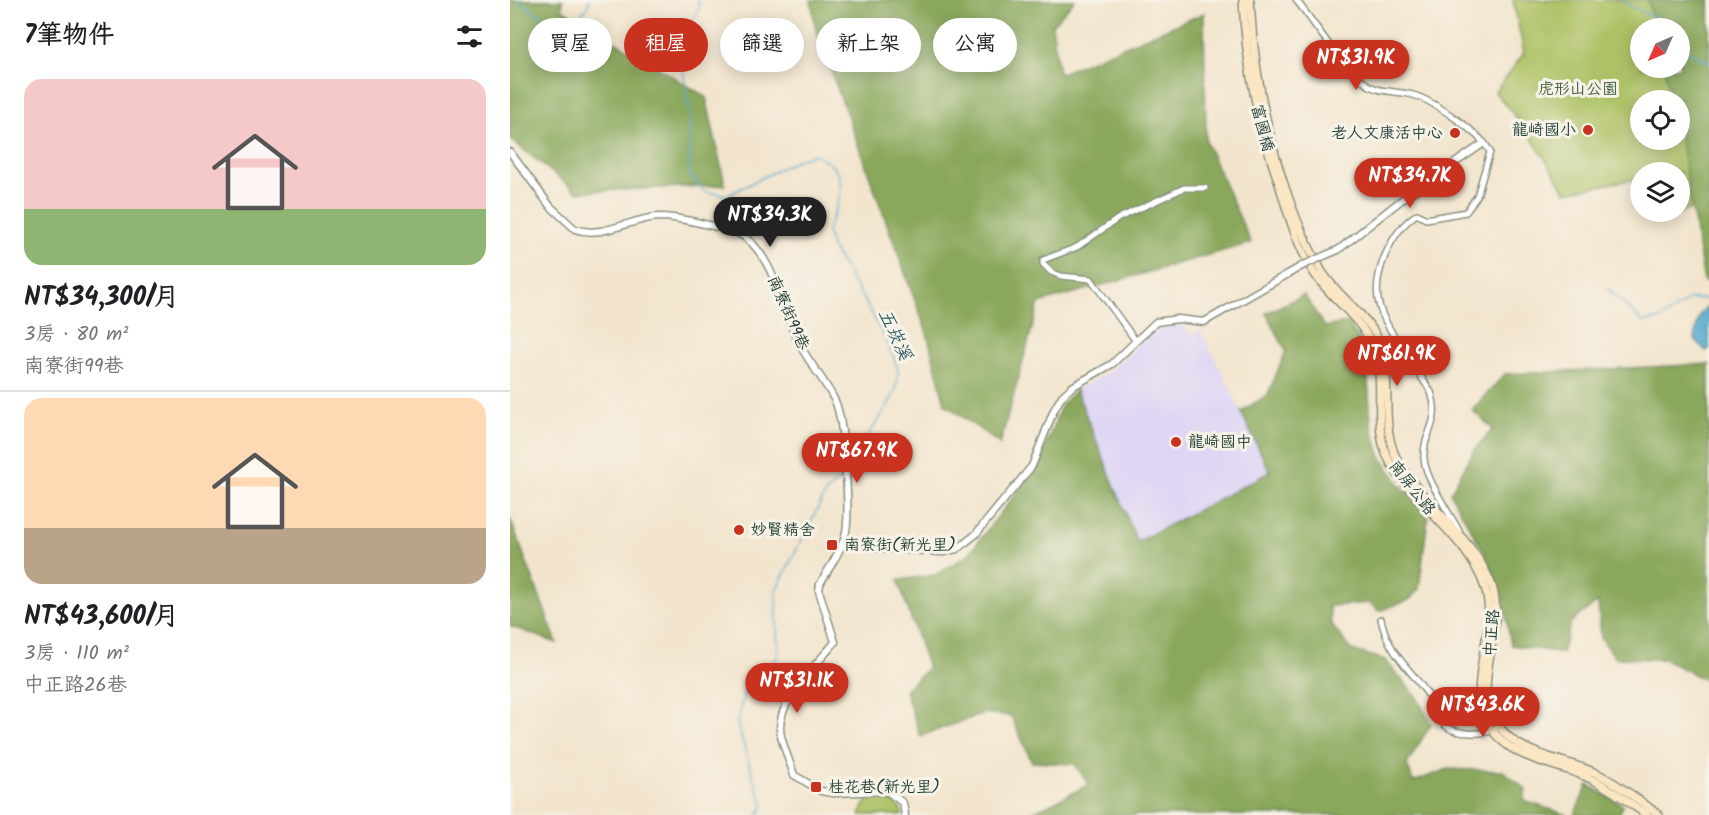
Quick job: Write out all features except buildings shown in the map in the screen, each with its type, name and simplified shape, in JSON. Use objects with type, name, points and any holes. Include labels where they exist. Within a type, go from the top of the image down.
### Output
[{"type":"main road","name":"富國橋","points":[[1243,0],[1245,49],[1258,116],[1306,249]]},
{"type":"main road","name":"富國橋","points":[[1250,0],[1257,80],[1306,249]]},
{"type":"main road","name":"南屏公路","points":[[1306,249],[1323,273],[1370,327],[1380,345],[1385,365],[1386,426],[1392,447],[1402,468],[1463,539]]},
{"type":"main road","name":"南屏公路","points":[[1306,249],[1317,277],[1364,331],[1373,347],[1377,366],[1379,426],[1387,457],[1402,480],[1470,559]]},
{"type":"main road","name":"中正路","points":[[1463,539],[1487,573],[1494,596],[1496,619],[1487,690],[1489,708],[1496,729],[1521,747],[1599,775],[1659,815]]},
{"type":"main road","name":"中正路","points":[[1470,559],[1486,589],[1488,608],[1479,693],[1482,711],[1520,754],[1593,780],[1647,815]]},
{"type":"street","points":[[1296,0],[1346,65],[1365,83],[1379,90],[1410,94],[1424,99],[1461,123],[1484,143],[1490,156],[1472,206],[1463,213],[1426,219],[1417,214],[1401,226],[1384,257],[1379,283],[1380,311],[1431,392],[1436,415],[1424,453],[1425,463],[1463,539],[1470,559]]},
{"type":"street","points":[[905,815],[903,802],[887,790],[827,792],[794,775],[780,734],[783,713],[804,677],[835,642],[819,591],[820,584],[845,538],[876,548],[943,552],[957,549],[967,543],[1032,466],[1062,396],[1078,383],[1112,364],[1156,322],[1178,319],[1204,322],[1302,267],[1338,250],[1404,198],[1484,143]]},
{"type":"street","name":"南寮街99巷","points":[[510,152],[550,206],[570,226],[584,231],[604,230],[658,217],[735,232],[749,242],[779,288],[795,336],[836,402],[842,419],[847,525],[845,538]]},
{"type":"street","points":[[1135,340],[1091,279],[1051,272],[1042,264],[1043,260],[1077,247],[1119,218],[1184,188],[1205,188]]},
{"type":"street","points":[[1381,619],[1386,641],[1430,698],[1447,728],[1458,732],[1496,729]]},
{"type":"shaded area","name":"龍崎國中","points":[[1167,325],[1182,326],[1192,334],[1201,331],[1271,472],[1137,542],[1076,390],[1108,373],[1151,332]]},
{"type":"green space","points":[[510,0],[563,0],[562,9],[577,18],[528,18],[528,72],[612,72],[612,40],[624,47],[624,72],[665,72],[706,97],[725,185],[577,192],[510,139]]},
{"type":"green space","points":[[811,0],[1075,0],[1052,25],[1059,74],[1204,13],[1206,142],[1251,243],[1039,303],[1000,444],[945,404],[927,333],[831,72],[921,72],[921,18],[816,18],[816,30]]},
{"type":"green space","name":"虎形山公園","points":[[1513,0],[1709,0],[1709,204],[1690,210],[1690,162],[1630,162],[1630,180],[1566,192],[1526,129],[1495,92],[1524,53]]},
{"type":"green space","points":[[1648,0],[1709,0],[1709,281],[1704,282],[1690,196],[1690,162],[1684,162],[1682,150],[1690,150],[1690,90],[1670,90],[1666,78],[1690,78],[1690,18],[1652,18]]},
{"type":"green space","points":[[1304,295],[1325,327],[1348,322],[1366,351],[1371,423],[1380,455],[1398,482],[1428,517],[1419,589],[1409,600],[1379,611],[1369,603],[1329,606],[1331,624],[1351,650],[1385,660],[1416,696],[1431,724],[1407,764],[1413,782],[1448,769],[1503,771],[1526,789],[1524,801],[1568,815],[1027,815],[1089,785],[1075,764],[1032,762],[1011,716],[985,713],[920,736],[905,690],[928,668],[898,580],[935,575],[967,556],[1037,467],[1062,404],[1076,390],[1137,542],[1270,472],[1241,412],[1268,394],[1286,351],[1266,313]]},
{"type":"green space","points":[[1709,364],[1709,682],[1664,659],[1616,658],[1601,638],[1598,602],[1571,622],[1562,653],[1511,645],[1503,597],[1486,556],[1450,493],[1475,449],[1493,429],[1472,410],[1505,374]]},
{"type":"green space","points":[[510,518],[557,643],[510,626]]},
{"type":"green space","points":[[1588,785],[1623,805],[1619,815],[1574,815]]},
{"type":"green space","points":[[868,798],[894,803],[901,809],[903,815],[860,815]]},
{"type":"water","points":[[1709,306],[1709,349],[1706,351],[1695,340],[1700,316]]},
{"type":"waterway","name":"五崁溪","points":[[517,0],[552,23],[573,25],[588,6],[589,0]]},
{"type":"waterway","name":"五崁溪","points":[[698,0],[699,8],[683,39],[683,70],[690,115],[689,174],[705,192],[728,195],[801,158],[815,154],[830,164],[838,174],[839,199],[827,230],[831,246],[882,332],[897,366],[898,377],[891,400],[848,470]]},
{"type":"waterway","points":[[1621,0],[1656,18]]},
{"type":"waterway","points":[[1690,52],[1709,62]]},
{"type":"waterway","points":[[1608,289],[1643,322],[1661,319],[1690,299],[1709,299]]},
{"type":"waterway","name":"五崁溪","points":[[758,815],[764,805],[737,723],[746,685],[759,682],[778,656],[776,590],[825,494],[843,475]]},
{"type":"place","name":"龍崎國小","points":[[1588,130]]},
{"type":"place","name":"老人文康活中心","points":[[1455,133]]},
{"type":"place","name":"龍崎國中","points":[[1176,442]]},
{"type":"place","name":"妙賢精舍","points":[[739,530]]},
{"type":"place","name":"南寮街(新光里)","points":[[832,545]]},
{"type":"place","name":"桂花巷(新光里)","points":[[816,787]]}]
